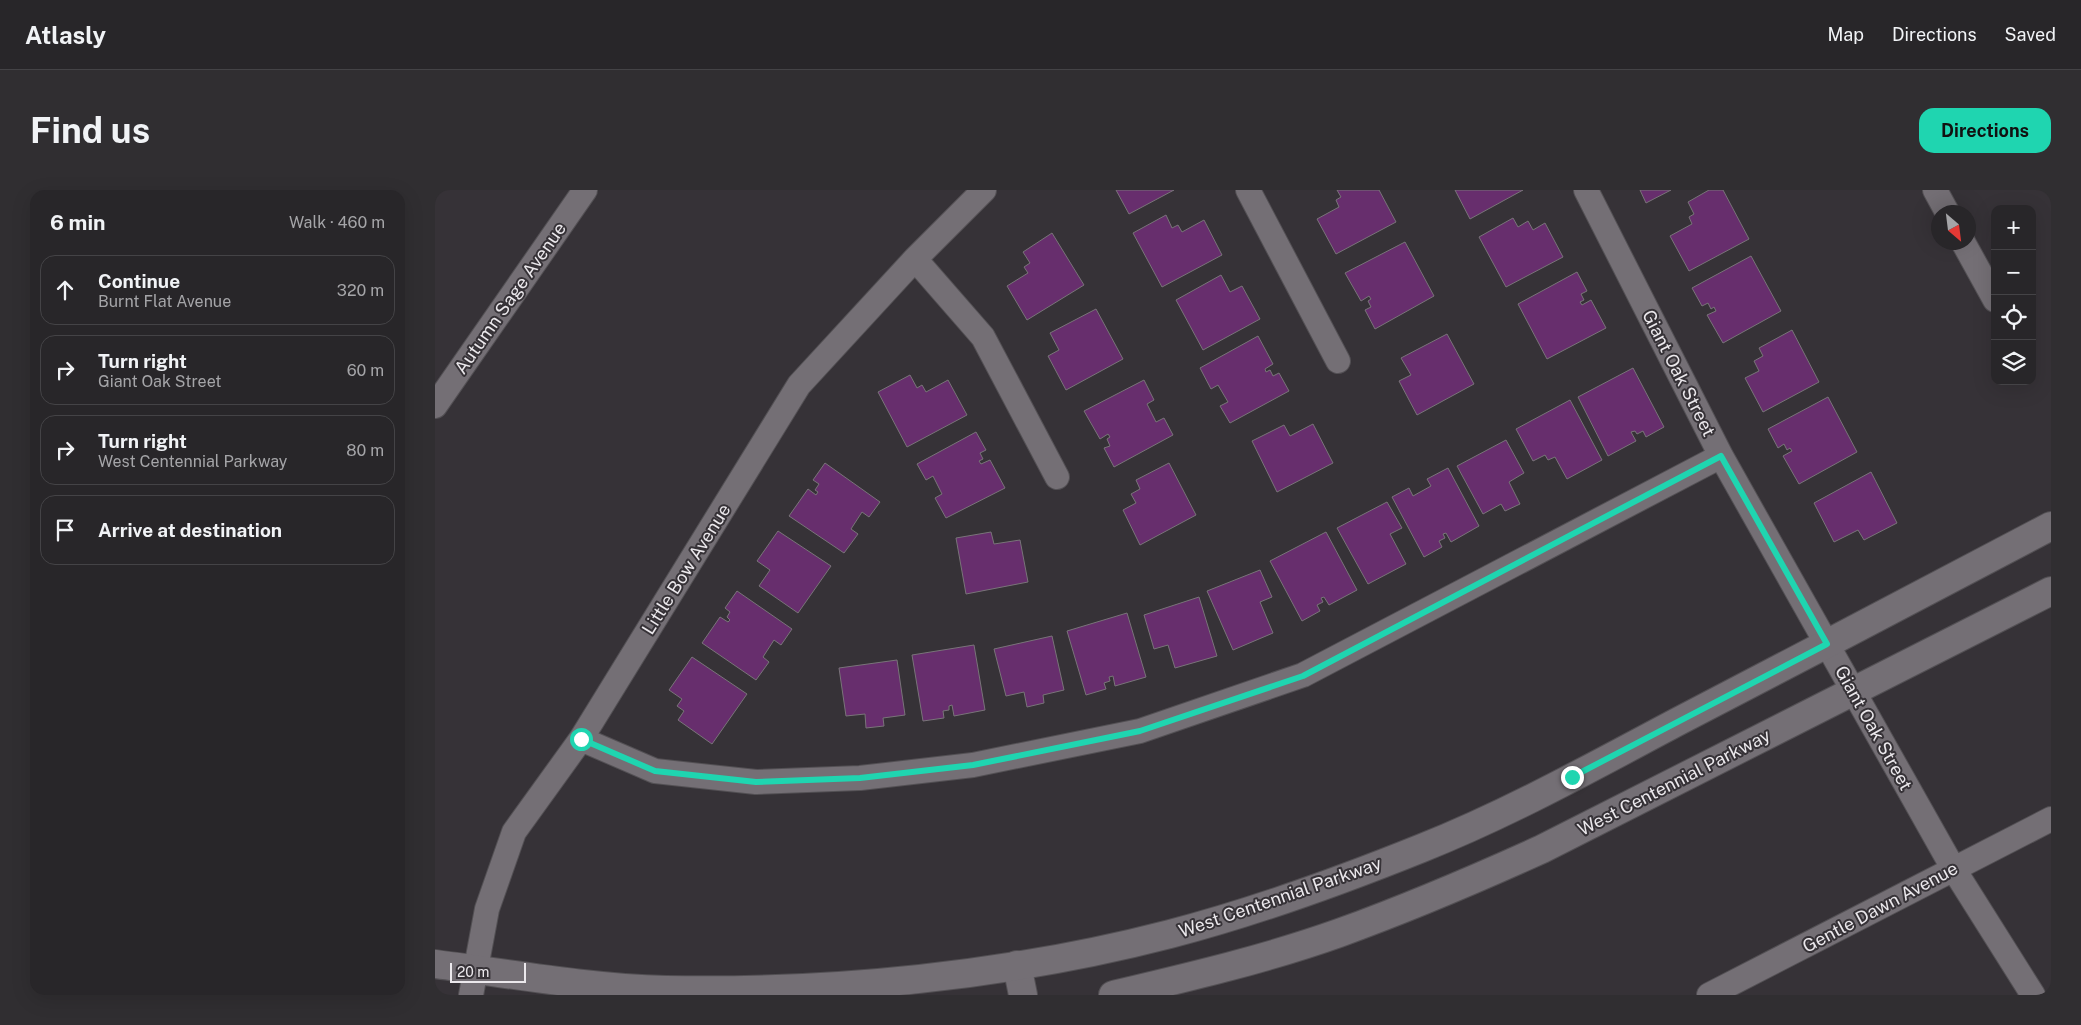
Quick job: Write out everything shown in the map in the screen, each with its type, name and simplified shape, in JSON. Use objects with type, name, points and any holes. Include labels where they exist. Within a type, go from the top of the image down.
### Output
[{"type":"main road","name":"West Centennial Parkway","points":[[435,964],[474,982],[693,990],[804,988],[905,979],[1017,965],[1169,934],[1292,896],[1425,847],[1572,777],[2051,526]]},
{"type":"main road","name":"West Centennial Parkway","points":[[1113,995],[1266,956],[1338,933],[1415,904],[1542,849],[2051,591]]},
{"type":"main road","points":[[1017,965],[1023,995]]},
{"type":"street","name":"Autumn Sage Avenue","points":[[435,406],[585,190]]},
{"type":"street","name":"Little Bow Avenue","points":[[474,982],[487,910],[514,832],[581,739],[799,385],[915,259],[983,190]]},
{"type":"street","points":[[1248,190],[1338,361]]},
{"type":"street","name":"Giant Oak Street","points":[[1586,190],[1721,456],[1953,868],[2033,995]]},
{"type":"street","points":[[1935,190],[1943,205]]},
{"type":"street","points":[[1967,250],[1992,295]]},
{"type":"street","points":[[915,259],[983,337],[1057,478]]},
{"type":"street","points":[[581,739],[655,771],[756,782],[860,778],[973,765],[1140,731],[1303,676],[1721,456]]},
{"type":"street","name":"Gentle Dawn Avenue","points":[[1709,995],[2051,819]]},
{"type":"building","points":[[1116,190],[1174,190],[1129,214]]},
{"type":"building","points":[[1337,190],[1379,190],[1396,222],[1336,254],[1317,219],[1339,207],[1336,200],[1341,197]]},
{"type":"building","points":[[1455,190],[1523,190],[1470,219]]},
{"type":"building","points":[[1640,190],[1671,190],[1646,203]]},
{"type":"building","points":[[1709,190],[1723,190],[1749,239],[1689,271],[1670,236],[1692,224],[1689,217],[1694,214],[1688,202]]},
{"type":"building","points":[[1166,215],[1172,228],[1178,225],[1182,232],[1204,220],[1222,255],[1162,287],[1133,233]]},
{"type":"building","points":[[1513,218],[1518,227],[1528,221],[1533,230],[1545,223],[1563,257],[1506,287],[1479,237]]},
{"type":"building","points":[[1052,233],[1084,285],[1027,320],[1007,286],[1028,273],[1024,267],[1030,263],[1023,252]]},
{"type":"building","points":[[1405,242],[1434,296],[1375,329],[1365,310],[1371,307],[1368,301],[1371,299],[1369,296],[1361,301],[1345,273]]},
{"type":"building","points":[[1751,256],[1781,311],[1723,343],[1707,315],[1716,311],[1714,307],[1711,309],[1708,303],[1702,306],[1692,288]]},
{"type":"building","points":[[1577,272],[1587,291],[1581,294],[1584,300],[1580,302],[1582,305],[1591,300],[1606,328],[1547,359],[1518,304]]},
{"type":"building","points":[[1221,275],[1230,292],[1242,286],[1260,319],[1203,350],[1176,300]]},
{"type":"building","points":[[1096,309],[1123,359],[1066,390],[1048,356],[1059,350],[1050,333]]},
{"type":"building","points":[[1792,330],[1819,382],[1763,412],[1745,378],[1759,371],[1754,361],[1763,356],[1759,348]]},
{"type":"building","points":[[1447,334],[1474,384],[1417,415],[1399,381],[1411,375],[1401,358]]},
{"type":"building","points":[[1258,336],[1273,364],[1265,369],[1266,372],[1270,370],[1273,376],[1279,373],[1289,391],[1230,423],[1220,406],[1228,402],[1218,385],[1211,389],[1200,368]]},
{"type":"building","points":[[1633,368],[1664,427],[1646,437],[1643,431],[1637,434],[1635,431],[1631,432],[1636,441],[1608,456],[1578,397]]},
{"type":"building","points":[[910,375],[917,388],[922,385],[926,392],[948,380],[967,415],[907,447],[878,392]]},
{"type":"building","points":[[1144,380],[1154,400],[1147,404],[1156,422],[1164,418],[1173,435],[1114,467],[1104,448],[1110,446],[1107,439],[1110,437],[1108,434],[1100,439],[1084,411]]},
{"type":"building","points":[[1828,397],[1857,452],[1799,484],[1783,456],[1792,451],[1790,448],[1787,450],[1784,444],[1778,448],[1768,429]]},
{"type":"building","points":[[1570,400],[1602,460],[1567,479],[1555,457],[1548,460],[1545,455],[1533,461],[1516,429]]},
{"type":"building","points":[[1313,424],[1333,463],[1277,492],[1252,441],[1284,425],[1290,436]]},
{"type":"building","points":[[976,432],[986,450],[980,453],[983,459],[979,461],[981,464],[990,460],[1005,488],[946,518],[935,498],[942,494],[933,476],[926,480],[917,464]]},
{"type":"building","points":[[1506,440],[1524,473],[1509,482],[1520,504],[1505,511],[1501,504],[1483,514],[1457,466]]},
{"type":"building","points":[[825,463],[880,502],[869,517],[862,512],[851,529],[858,534],[844,553],[789,516],[808,489],[816,495],[818,492],[815,490],[819,484],[813,480]]},
{"type":"building","points":[[1169,463],[1196,515],[1140,545],[1123,510],[1136,503],[1131,494],[1140,489],[1136,480]]},
{"type":"building","points":[[1448,468],[1479,526],[1451,542],[1446,533],[1443,534],[1445,538],[1439,541],[1442,547],[1424,557],[1392,497],[1409,488],[1413,496],[1431,486],[1427,479]]},
{"type":"building","points":[[1871,472],[1897,523],[1864,540],[1858,530],[1834,542],[1814,503]]},
{"type":"building","points":[[1387,502],[1402,528],[1390,534],[1406,564],[1368,584],[1337,528]]},
{"type":"building","points":[[778,531],[831,566],[798,613],[759,586],[770,570],[757,561]]},
{"type":"building","points":[[991,532],[994,544],[1020,540],[1028,582],[966,594],[956,538]]},
{"type":"building","points":[[1326,532],[1357,590],[1329,605],[1324,597],[1321,598],[1323,602],[1317,605],[1320,611],[1302,621],[1270,561]]},
{"type":"building","points":[[1260,570],[1272,597],[1260,602],[1273,633],[1233,650],[1207,591]]},
{"type":"building","points":[[737,591],[792,629],[781,645],[774,640],[763,657],[769,662],[756,680],[702,643],[720,617],[728,622],[730,620],[727,617],[730,612],[725,608]]},
{"type":"building","points":[[1199,597],[1217,656],[1175,668],[1168,645],[1154,649],[1144,615]]},
{"type":"building","points":[[1127,613],[1146,677],[1115,686],[1113,676],[1109,677],[1110,681],[1104,683],[1106,689],[1086,695],[1067,631]]},
{"type":"building","points":[[1052,636],[1064,690],[1043,695],[1044,703],[1027,707],[1024,692],[1006,696],[994,649]]},
{"type":"building","points":[[974,645],[985,710],[954,716],[952,705],[949,706],[949,710],[943,711],[944,718],[923,721],[912,655]]},
{"type":"building","points":[[692,657],[747,694],[712,744],[678,720],[684,711],[677,706],[682,699],[669,690]]},
{"type":"building","points":[[897,660],[905,715],[883,718],[884,726],[866,728],[865,714],[846,716],[839,668]]},
{"type":"route","points":[[581,739],[655,771],[756,782],[860,778],[973,765],[1140,731],[1303,676],[1721,456],[1827,644],[1572,777]]}]
